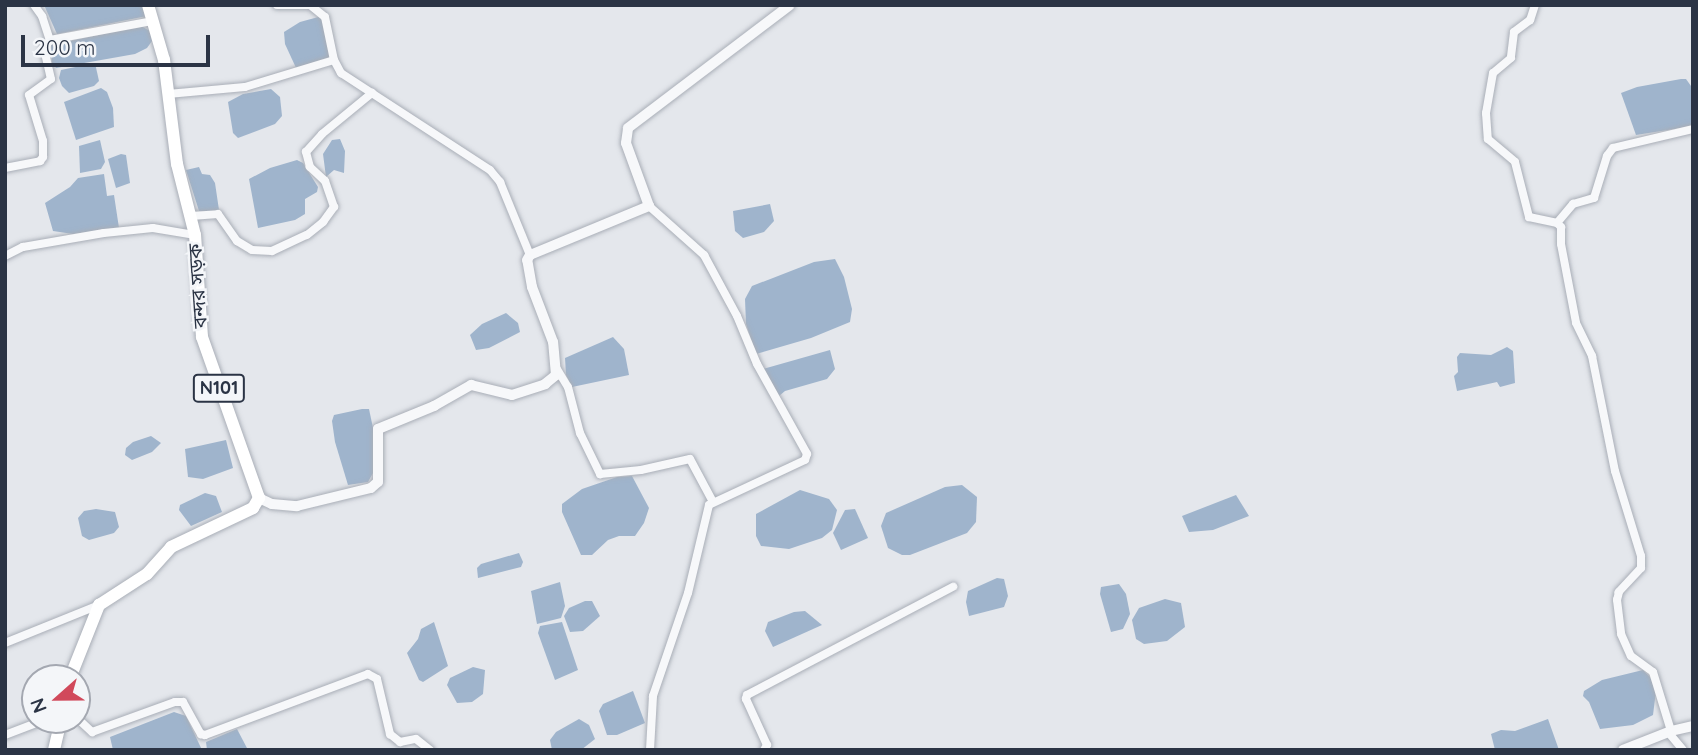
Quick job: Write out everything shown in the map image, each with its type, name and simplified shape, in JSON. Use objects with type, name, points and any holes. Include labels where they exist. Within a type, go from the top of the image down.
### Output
[{"type":"highway","name":"বন্দর সড়ক","points":[[148,5],[164,60],[177,164],[195,235],[202,337],[259,498]]},
{"type":"highway","points":[[76,664],[99,605],[147,575],[172,547],[253,508],[259,498]]},
{"type":"street","points":[[34,5],[42,16],[50,40]]},
{"type":"street","points":[[259,498],[272,504],[297,506],[371,488],[378,482],[378,429],[434,406],[471,385],[512,395],[545,384],[556,375],[557,369],[553,342],[526,266],[530,256],[500,182],[490,170],[341,73],[334,60],[325,17],[310,5],[277,5]]},
{"type":"street","points":[[650,750],[653,696],[688,593],[707,510],[713,502],[805,460],[807,454],[763,374],[737,316],[704,255],[649,205],[626,143],[628,128],[790,5]]},
{"type":"street","points":[[1535,5],[1534,15],[1514,32],[1511,58],[1495,69],[1486,127],[1489,142],[1512,158],[1517,166],[1529,217],[1557,223],[1561,227],[1561,244],[1576,323],[1592,356],[1615,471],[1640,556],[1641,568],[1619,592],[1617,600],[1621,634],[1631,656],[1653,673],[1670,732],[1683,750]]},
{"type":"street","points":[[5,168],[40,161],[43,157],[43,141],[29,95],[51,79],[44,48],[50,40],[153,21]]},
{"type":"street","points":[[168,94],[246,87],[334,60]]},
{"type":"street","points":[[191,216],[218,214],[237,241],[252,250],[272,251],[307,234],[323,222],[334,207],[325,181],[310,167],[306,152],[322,134],[372,93]]},
{"type":"street","points":[[1557,223],[1573,204],[1594,198],[1607,156],[1613,148],[1693,129]]},
{"type":"street","points":[[530,256],[649,205]]},
{"type":"street","points":[[5,256],[23,247],[104,233],[153,228],[195,235]]},
{"type":"street","points":[[557,369],[568,387],[580,433],[600,474],[641,470],[690,459],[713,502]]},
{"type":"street","points":[[764,750],[767,745],[746,699],[747,695],[953,587]]},
{"type":"street","points":[[5,643],[99,605]]},
{"type":"street","points":[[91,731],[183,702],[201,734],[205,734],[368,674],[377,679],[390,734],[400,741],[415,738],[430,750]]},
{"type":"street","points":[[1623,750],[1693,726]]},
{"type":"water","points":[[44,5],[143,5],[147,16],[57,34]]},
{"type":"water","points":[[322,16],[331,58],[297,70],[285,44],[284,32],[300,22]]},
{"type":"water","points":[[141,26],[150,31],[152,41],[147,48],[135,54],[56,68],[52,63],[51,45]]},
{"type":"water","points":[[95,63],[99,81],[94,86],[69,93],[62,86],[59,78],[61,70]]},
{"type":"water","points":[[1686,79],[1691,86],[1693,126],[1636,135],[1621,93],[1637,87]]},
{"type":"water","points":[[101,88],[107,92],[113,108],[114,127],[76,140],[64,102]]},
{"type":"water","points":[[271,89],[280,97],[282,116],[275,124],[238,138],[233,133],[228,102],[243,94]]},
{"type":"water","points":[[340,139],[345,151],[344,173],[334,170],[326,177],[323,154],[332,140]]},
{"type":"water","points":[[100,140],[105,162],[101,169],[80,173],[79,146]]},
{"type":"water","points":[[126,155],[130,183],[116,188],[108,159]]},
{"type":"water","points":[[297,160],[303,163],[318,187],[317,192],[305,199],[305,214],[295,220],[258,228],[249,179],[270,168]]},
{"type":"water","points":[[199,167],[202,174],[210,175],[215,183],[219,210],[208,213],[199,211],[186,170]]},
{"type":"water","points":[[104,174],[107,196],[114,195],[119,228],[73,234],[53,231],[45,203],[70,187],[78,178]]},
{"type":"water","points":[[770,204],[774,221],[764,232],[743,238],[735,231],[733,211]]},
{"type":"water","points":[[835,259],[844,277],[852,309],[850,322],[811,338],[756,354],[746,324],[745,299],[752,286],[814,262]]},
{"type":"water","points":[[506,313],[518,323],[520,332],[489,348],[476,350],[470,335],[482,324]]},
{"type":"water","points":[[613,337],[624,349],[629,375],[572,387],[566,375],[565,358]]},
{"type":"water","points":[[1507,347],[1513,351],[1515,383],[1500,387],[1497,382],[1457,391],[1454,376],[1458,372],[1457,357],[1460,353],[1491,355]]},
{"type":"water","points":[[830,350],[835,369],[827,379],[785,391],[779,396],[763,369]]},
{"type":"water","points":[[369,409],[373,428],[373,473],[368,482],[348,485],[335,442],[332,421],[334,415]]},
{"type":"water","points":[[151,436],[161,443],[152,452],[132,460],[125,455],[126,448],[133,442]]},
{"type":"water","points":[[226,440],[233,468],[203,479],[188,477],[185,449]]},
{"type":"water","points":[[632,476],[649,508],[644,523],[635,536],[619,536],[608,540],[592,555],[581,555],[562,512],[562,504],[582,489],[617,477]]},
{"type":"water","points":[[962,485],[977,497],[976,522],[967,533],[910,555],[902,555],[888,548],[881,526],[886,513],[945,487]]},
{"type":"water","points":[[800,490],[829,499],[837,510],[832,530],[822,538],[789,549],[761,546],[756,536],[756,514]]},
{"type":"water","points":[[205,493],[216,496],[222,512],[191,526],[179,510],[180,505]]},
{"type":"water","points":[[1236,495],[1249,516],[1213,530],[1189,532],[1182,516]]},
{"type":"water","points":[[96,509],[115,512],[119,527],[114,533],[89,540],[82,536],[78,518],[84,511]]},
{"type":"water","points":[[855,509],[868,538],[841,550],[833,533],[845,510]]},
{"type":"water","points":[[519,553],[523,562],[521,567],[478,578],[477,568],[481,564]]},
{"type":"water","points":[[997,578],[1004,579],[1008,596],[1004,607],[969,616],[966,602],[968,591]]},
{"type":"water","points":[[560,582],[565,606],[561,618],[537,624],[531,591]]},
{"type":"water","points":[[1119,584],[1126,594],[1130,614],[1123,629],[1111,632],[1100,594],[1101,587]]},
{"type":"water","points":[[1165,599],[1181,603],[1185,627],[1167,641],[1144,644],[1136,639],[1132,620],[1139,608]]},
{"type":"water","points":[[592,601],[600,616],[583,631],[570,632],[564,616],[569,608]]},
{"type":"water","points":[[805,611],[822,625],[773,647],[765,631],[768,622],[794,612]]},
{"type":"water","points":[[434,622],[448,666],[423,682],[419,680],[407,653],[418,639],[421,629]]},
{"type":"water","points":[[562,622],[578,670],[555,680],[538,633],[540,626]]},
{"type":"water","points":[[473,667],[485,670],[483,694],[472,702],[457,703],[447,685],[450,678]]},
{"type":"water","points":[[1643,670],[1650,677],[1656,691],[1653,715],[1633,725],[1600,729],[1589,702],[1583,696],[1584,691],[1602,680]]},
{"type":"water","points":[[633,691],[645,723],[617,735],[607,735],[599,711],[603,704]]},
{"type":"water","points":[[174,712],[186,716],[202,750],[113,750],[110,737]]},
{"type":"water","points":[[579,719],[589,725],[595,739],[581,750],[552,750],[550,740],[556,732]]},
{"type":"water","points":[[1548,719],[1559,750],[1495,750],[1491,734],[1501,730],[1515,731]]},
{"type":"water","points":[[237,729],[248,750],[207,750],[206,742]]}]
